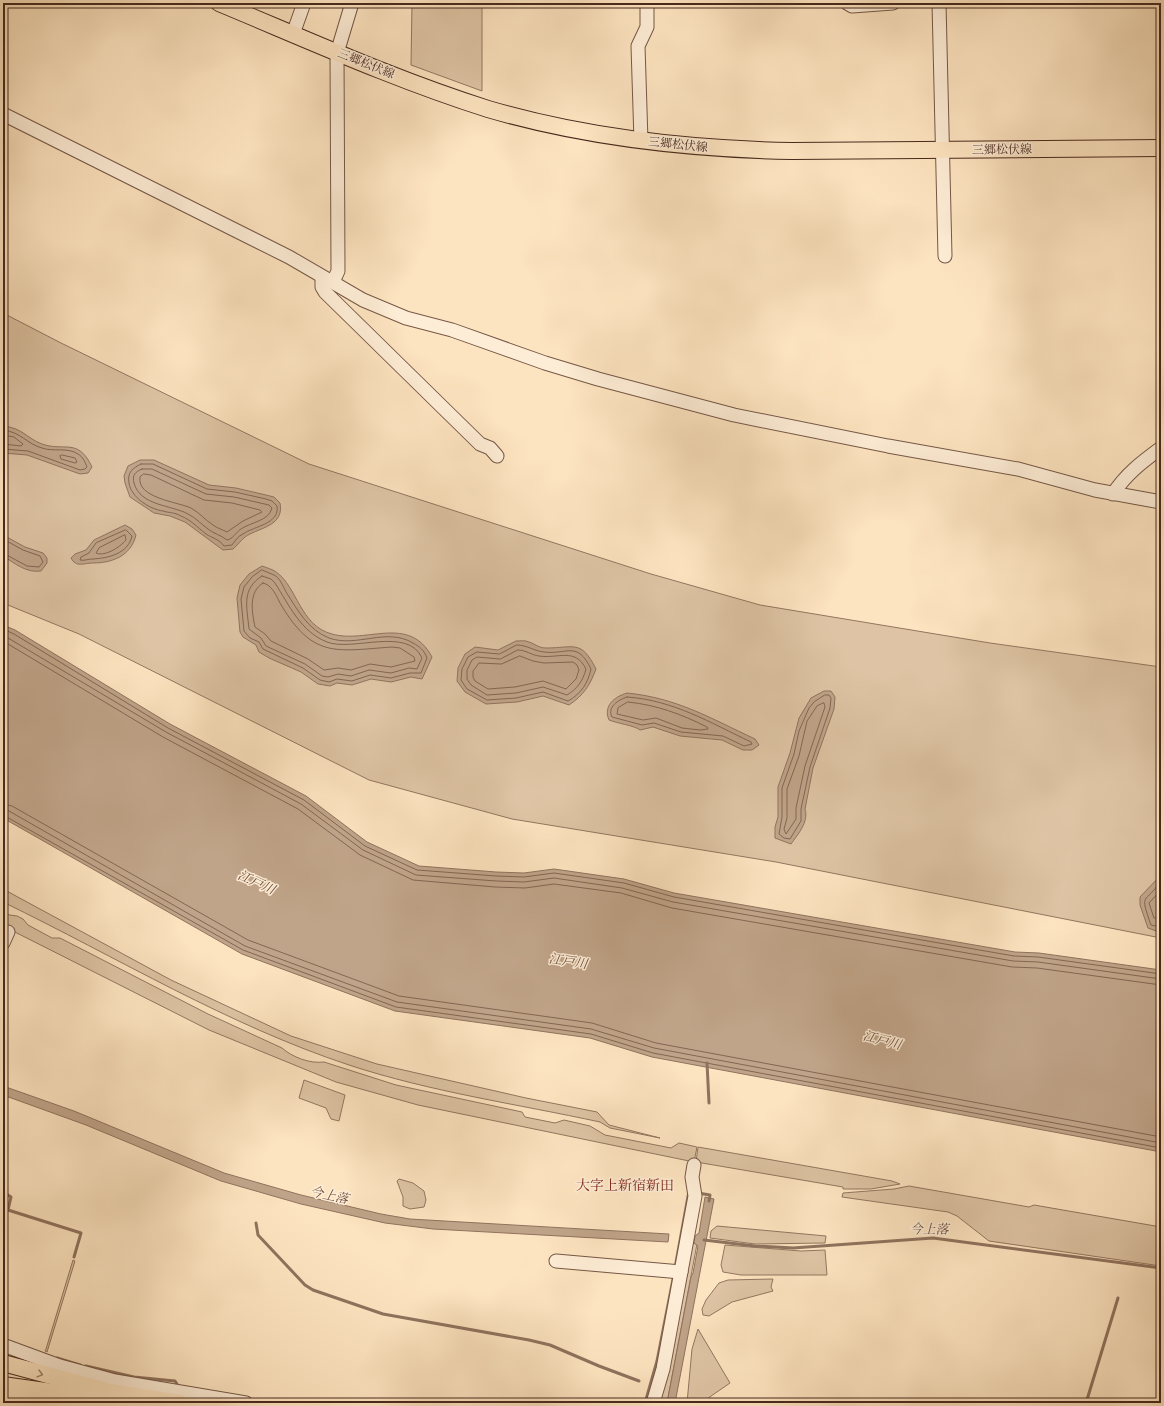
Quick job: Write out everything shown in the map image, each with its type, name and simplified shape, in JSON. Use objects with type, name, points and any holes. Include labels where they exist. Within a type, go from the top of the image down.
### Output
[{"type":"main road","name":"三郷松伏線","points":[[219,3],[412,83],[489,109],[575,130],[641,141],[736,150],[1161,148]]},
{"type":"main road","points":[[3,1363],[111,1392],[180,1403]]},
{"type":"main road","points":[[3,1385],[130,1403]]},
{"type":"main road","points":[[3,1398],[45,1403]]},
{"type":"street","points":[[293,34],[304,3]]},
{"type":"street","points":[[352,3],[337,53],[338,271],[327,280],[322,287],[325,292],[480,444],[490,448],[497,456]]},
{"type":"street","points":[[641,141],[638,46],[647,27],[647,3]]},
{"type":"street","points":[[847,3],[852,6],[893,3]]},
{"type":"street","points":[[939,3],[945,256]]},
{"type":"street","points":[[3,114],[289,258],[363,300],[406,318],[452,330],[545,363],[598,379],[734,415],[888,446],[1018,469],[1112,494],[1161,502]]},
{"type":"street","points":[[1112,494],[1122,479],[1132,469],[1161,448]]},
{"type":"street","points":[[653,1403],[663,1369],[676,1271],[695,1193],[692,1177],[694,1165]]},
{"type":"street","points":[[556,1261],[676,1271]]},
{"type":"street","points":[[3,1345],[60,1366],[114,1381],[246,1403]]},
{"type":"shaded area","points":[[412,3],[482,3],[482,91],[411,65]]},
{"type":"shaded area","points":[[3,313],[61,343],[309,464],[651,574],[760,605],[990,643],[1161,667],[1161,938],[776,862],[512,819],[369,780],[79,634],[3,603]]},
{"type":"shaded area","points":[[3,889],[171,980],[291,1036],[377,1064],[526,1098],[597,1112],[609,1125],[660,1138],[610,1128],[600,1122],[411,1083],[349,1065],[304,1049],[260,1031],[174,990],[3,902]]},
{"type":"shaded area","points":[[3,914],[17,916],[23,919],[28,925],[52,938],[60,938],[208,1014],[282,1048],[302,1059],[313,1062],[324,1062],[396,1085],[522,1112],[525,1117],[555,1123],[564,1120],[590,1126],[605,1135],[671,1148],[679,1143],[697,1147],[694,1162],[418,1105],[336,1082],[209,1030],[3,926]]},
{"type":"shaded area","points":[[304,1080],[345,1095],[339,1121],[331,1119],[326,1108],[299,1098]]},
{"type":"shaded area","points":[[698,1147],[892,1181],[900,1184],[871,1189],[843,1189],[843,1187],[696,1162]]},
{"type":"shaded area","points":[[399,1179],[413,1183],[424,1191],[426,1200],[424,1207],[410,1209],[403,1206],[403,1197],[397,1181]]},
{"type":"shaded area","points":[[909,1186],[1029,1207],[1034,1205],[1161,1227],[1161,1266],[989,1241],[957,1216],[948,1212],[842,1197],[843,1193],[894,1189]]},
{"type":"shaded area","points":[[717,1226],[826,1236],[825,1243],[755,1244],[710,1238],[711,1231]]},
{"type":"shaded area","points":[[692,1244],[697,1244],[667,1403],[654,1403]]},
{"type":"shaded area","points":[[725,1245],[801,1251],[825,1250],[827,1275],[741,1275],[723,1272],[721,1265]]},
{"type":"shaded area","points":[[73,1260],[75,1261],[47,1352],[45,1351]]},
{"type":"shaded area","points":[[773,1279],[771,1287],[773,1291],[732,1302],[709,1316],[703,1315],[702,1309],[706,1300],[719,1283],[728,1280]]},
{"type":"shaded area","points":[[698,1329],[730,1383],[701,1403],[687,1403],[692,1349]]},
{"type":"water","points":[[3,426],[20,431],[42,444],[76,449],[87,458],[92,467],[88,473],[80,474],[27,455],[3,453]]},
{"type":"water","points":[[140,460],[154,460],[209,485],[236,488],[274,497],[280,503],[279,516],[272,524],[245,537],[233,549],[223,550],[185,522],[170,516],[154,513],[130,497],[124,476],[128,466]]},
{"type":"water","points":[[125,525],[132,529],[136,535],[130,548],[120,557],[107,562],[80,564],[75,563],[71,558],[75,554],[86,550],[94,540]]},
{"type":"water","points":[[3,535],[25,547],[43,553],[47,558],[47,563],[41,571],[31,571],[17,565],[3,556]]},
{"type":"water","points":[[262,566],[271,569],[283,578],[306,615],[321,630],[332,634],[345,636],[399,633],[412,637],[423,644],[432,657],[422,679],[411,677],[391,682],[371,679],[352,685],[337,683],[330,686],[318,684],[301,672],[259,652],[256,645],[243,637],[240,632],[237,598],[240,585],[249,574]]},
{"type":"water","name":"江戸川","points":[[3,625],[15,630],[170,724],[306,796],[367,842],[419,866],[524,873],[554,869],[624,879],[674,893],[1015,952],[1039,953],[1161,970],[1161,1152],[652,1057],[590,1038],[395,1011],[242,954],[3,818]]},
{"type":"water","points":[[516,641],[527,641],[544,648],[576,647],[581,649],[591,659],[596,669],[589,685],[579,697],[569,705],[543,696],[517,702],[486,704],[465,692],[457,681],[458,668],[465,654],[475,647],[498,650]]},
{"type":"water","points":[[824,691],[831,691],[835,697],[834,709],[813,768],[805,809],[806,814],[804,823],[800,832],[791,844],[775,838],[775,827],[778,817],[778,787],[790,753],[799,718],[811,698]]},
{"type":"water","points":[[627,693],[662,699],[678,704],[755,739],[759,745],[752,750],[743,750],[722,740],[680,736],[653,727],[640,730],[609,720],[607,710],[611,703],[618,697]]},
{"type":"water","points":[[1161,875],[1161,926],[1156,931],[1148,928],[1140,905],[1140,897]]},
{"type":"water","points":[[3,1086],[74,1111],[224,1173],[301,1195],[381,1214],[410,1219],[669,1234],[668,1242],[433,1229],[385,1223],[301,1204],[221,1181],[86,1125],[3,1095]]},
{"type":"water","points":[[705,1197],[714,1199],[675,1403],[667,1403],[698,1246],[694,1243],[695,1236],[699,1233]]},
{"type":"waterway","points":[[707,1063],[709,1103]]},
{"type":"waterway","points":[[675,1268],[689,1191]]},
{"type":"waterway","points":[[3,1192],[11,1197],[8,1210],[81,1233],[74,1257]]},
{"type":"waterway","points":[[698,1193],[710,1195],[709,1201]]},
{"type":"waterway","points":[[256,1223],[258,1235],[305,1285],[313,1290],[383,1314],[550,1345],[639,1381]]},
{"type":"waterway","name":"今上落","points":[[704,1240],[755,1246],[793,1248],[933,1238],[1161,1268]]},
{"type":"waterway","points":[[645,1403],[657,1361],[674,1274]]},
{"type":"waterway","points":[[1086,1403],[1118,1298]]},
{"type":"waterway","points":[[57,1358],[80,1365]]},
{"type":"waterway","points":[[86,1366],[134,1377],[175,1381],[177,1384]]},
{"type":"district","name":"大字上新宿新田","points":[[625,1186]]}]
